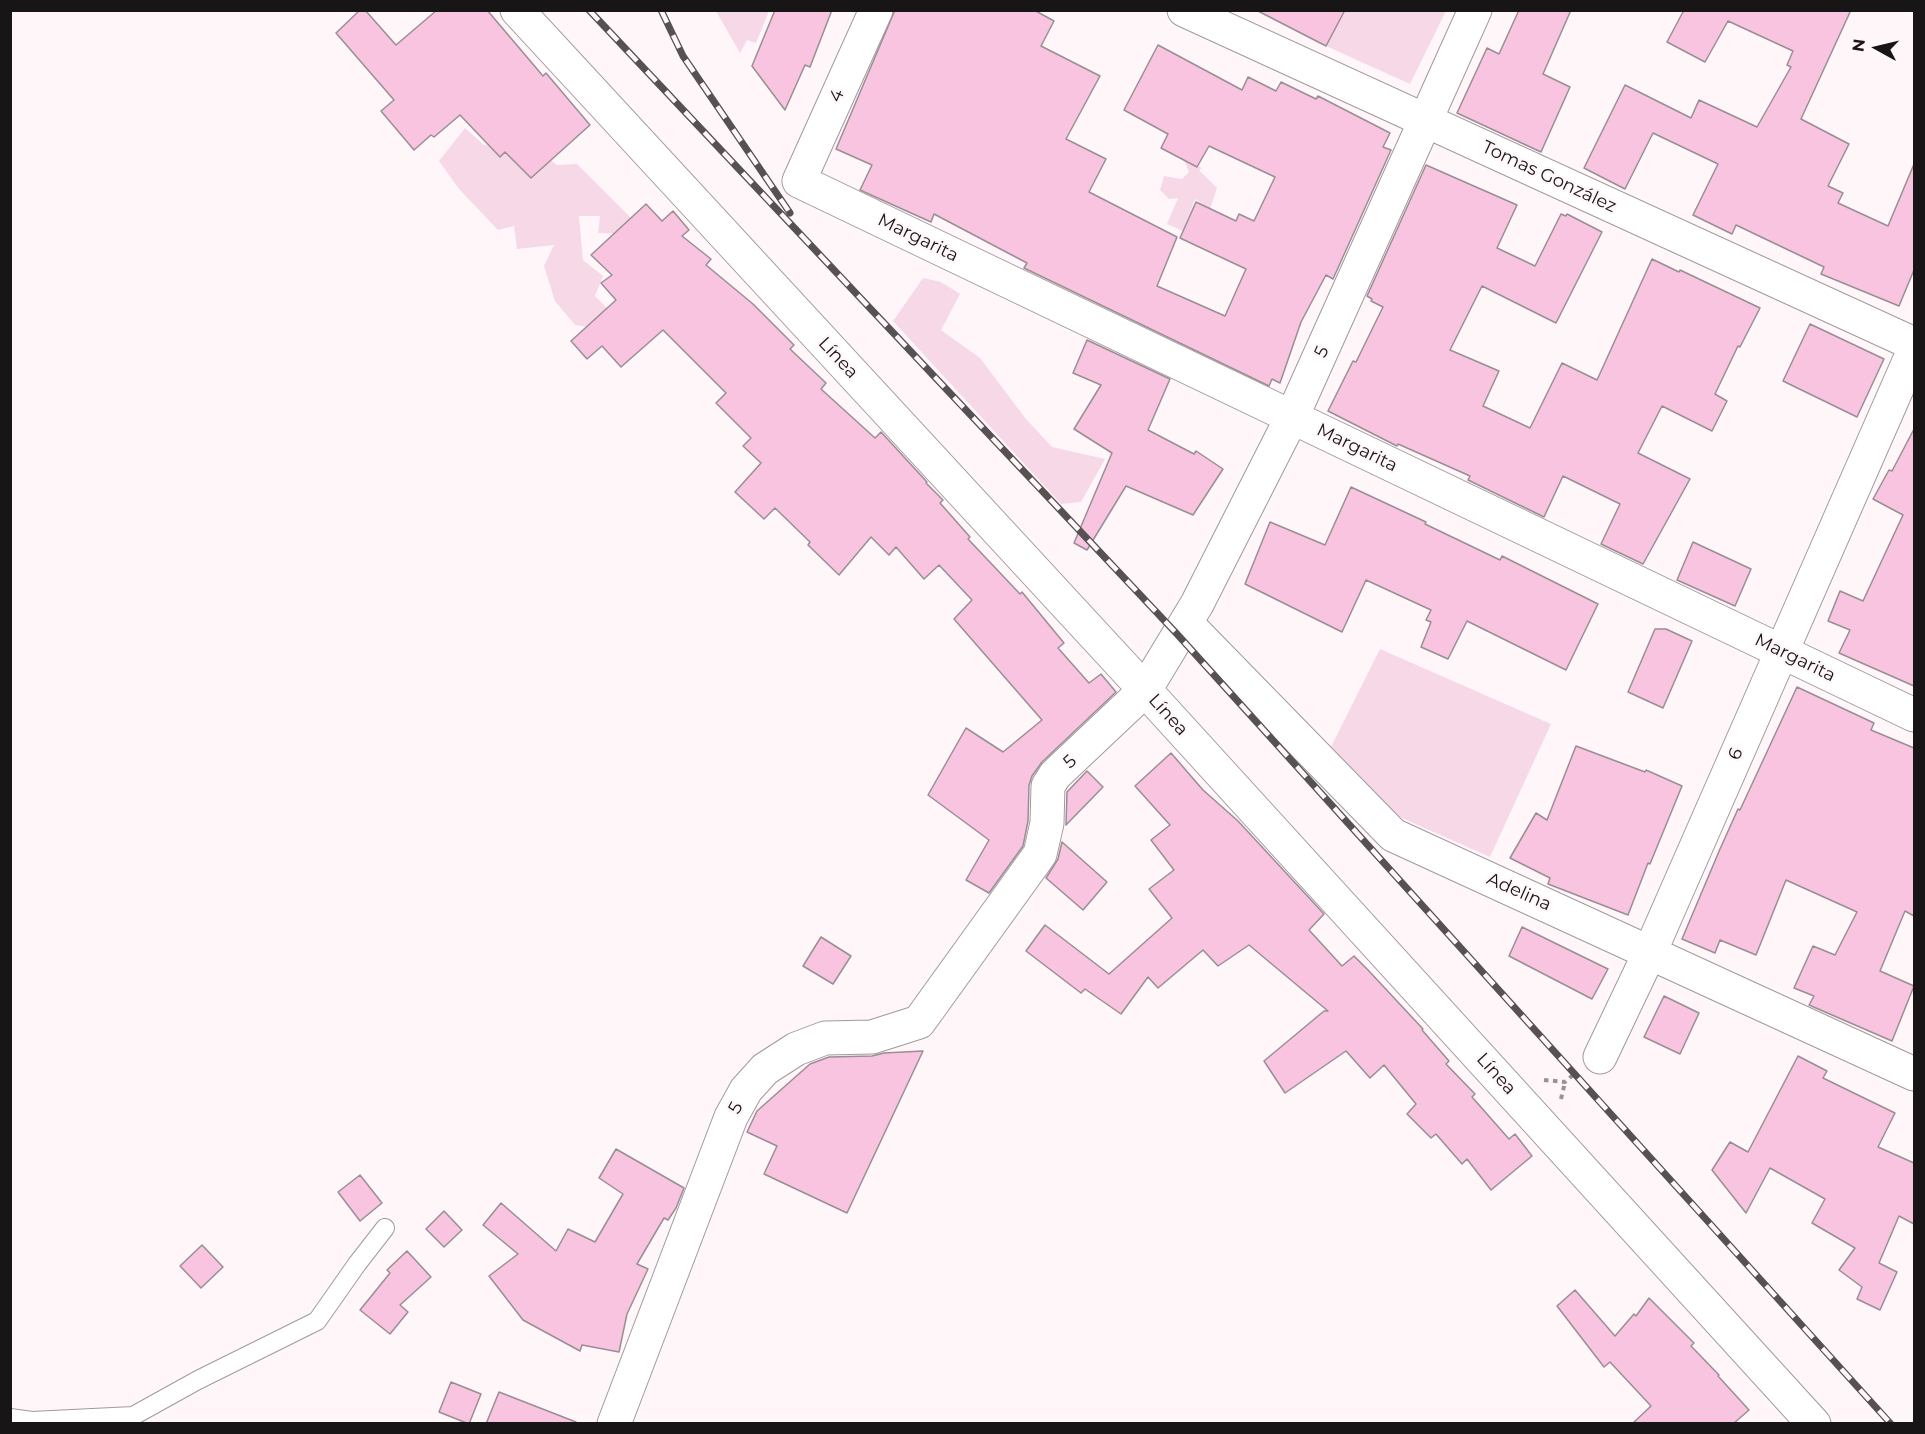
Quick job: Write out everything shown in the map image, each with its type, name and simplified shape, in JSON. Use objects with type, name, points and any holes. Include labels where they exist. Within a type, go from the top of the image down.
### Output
[{"type":"street","name":"Línea","points":[[517,10],[1145,690],[1814,1424]]},
{"type":"street","name":"4","points":[[799,181],[876,10]]},
{"type":"street","name":"Tomas González","points":[[1184,10],[1914,344]]},
{"type":"street","name":"5","points":[[614,1424],[731,1117],[746,1090],[765,1069],[796,1049],[825,1038],[872,1037],[919,1022],[1040,854],[1047,823],[1048,786],[1055,775],[1145,690],[1203,594],[1292,417],[1475,10]]},
{"type":"street","name":"Margarita","points":[[799,181],[1914,715]]},
{"type":"street","name":"6","points":[[1600,1057],[1650,952],[1914,350]]},
{"type":"street","name":"Adelina","points":[[1186,622],[1393,835],[1914,1074]]},
{"type":"lane","points":[[10,1418],[32,1421],[133,1416],[198,1380],[317,1321],[385,1228]]},
{"type":"path","points":[[1499,1076],[1564,1082],[1600,1057]]},
{"type":"shaded area","points":[[716,11],[769,11],[756,43],[747,40],[740,53]]},
{"type":"shaded area","points":[[1345,11],[1446,11],[1410,84],[1326,46]]},
{"type":"shaded area","points":[[465,128],[484,145],[538,150],[557,165],[577,164],[637,224],[625,234],[598,233],[600,216],[579,216],[583,260],[603,276],[595,296],[607,308],[649,270],[619,332],[575,325],[555,301],[544,266],[554,245],[517,249],[514,226],[498,230],[459,189],[439,161]]},
{"type":"shaded area","points":[[1183,158],[1202,168],[1199,170],[1217,188],[1210,209],[1195,199],[1183,231],[1167,224],[1178,198],[1169,199],[1160,190],[1164,176],[1182,179],[1189,172]]},
{"type":"shaded area","points":[[923,278],[941,282],[960,294],[941,330],[980,358],[1026,419],[1052,447],[1105,459],[1081,502],[1061,504],[893,321]]},
{"type":"shaded area","points":[[1380,649],[1551,724],[1490,857],[1395,815],[1331,747]]},
{"type":"building","points":[[360,10],[365,10],[396,45],[437,10],[487,10],[543,76],[546,73],[590,125],[531,178],[505,152],[500,157],[460,115],[414,150],[381,111],[394,100],[336,33]]},
{"type":"building","points":[[775,10],[832,10],[810,67],[805,65],[785,110],[752,66]]},
{"type":"building","points":[[895,10],[1034,10],[1054,21],[1041,46],[1100,76],[1066,139],[1106,159],[1089,192],[1177,237],[1157,286],[1225,316],[1246,269],[1180,238],[1196,202],[1236,221],[1239,214],[1254,221],[1275,177],[1209,146],[1197,167],[1161,148],[1168,134],[1124,110],[1158,45],[1242,90],[1248,77],[1276,91],[1281,82],[1316,99],[1318,96],[1390,133],[1383,147],[1391,150],[1333,279],[1326,275],[1301,322],[1280,383],[1272,379],[1269,386],[1024,268],[1027,263],[934,214],[931,222],[860,190],[872,165],[836,149]]},
{"type":"building","points":[[1256,10],[1345,10],[1326,46]]},
{"type":"building","points":[[1519,10],[1571,10],[1543,74],[1570,87],[1541,152],[1457,113],[1487,48],[1499,54]]},
{"type":"building","points":[[1684,10],[1851,10],[1801,119],[1849,144],[1828,186],[1843,193],[1838,203],[1888,226],[1914,164],[1914,270],[1899,306],[1821,274],[1824,267],[1736,225],[1732,234],[1693,215],[1718,164],[1653,133],[1625,189],[1584,168],[1625,85],[1691,118],[1699,100],[1757,127],[1791,67],[1787,65],[1793,51],[1728,21],[1705,62],[1667,42]]},
{"type":"building","points":[[1426,165],[1517,205],[1497,248],[1535,266],[1561,214],[1566,216],[1567,214],[1602,232],[1556,323],[1482,286],[1450,350],[1499,371],[1483,406],[1530,428],[1562,363],[1597,380],[1652,259],[1760,308],[1740,347],[1738,346],[1715,394],[1727,401],[1712,431],[1662,406],[1638,453],[1690,479],[1643,564],[1601,544],[1620,504],[1563,476],[1544,517],[1468,480],[1470,476],[1398,444],[1397,446],[1328,411],[1353,361],[1356,362],[1383,307],[1371,301],[1372,299],[1367,296]]},
{"type":"building","points":[[646,204],[662,221],[673,211],[689,230],[682,236],[711,259],[706,265],[753,304],[794,345],[790,349],[826,383],[821,389],[875,438],[881,432],[943,500],[940,503],[970,537],[968,539],[1020,594],[1022,592],[1064,643],[1058,648],[1089,683],[1101,674],[1116,692],[1042,762],[1032,776],[1029,785],[1028,821],[1023,846],[989,893],[966,880],[989,840],[928,795],[966,728],[1003,752],[1042,720],[954,619],[972,600],[939,565],[924,579],[896,547],[889,555],[871,537],[839,575],[808,545],[810,542],[775,508],[764,519],[735,492],[761,463],[743,446],[751,438],[716,403],[726,393],[663,330],[621,367],[602,346],[587,359],[571,341],[616,300],[601,283],[612,275],[591,255]]},
{"type":"building","points":[[1810,324],[1884,359],[1857,417],[1783,381]]},
{"type":"building","points":[[1087,340],[1170,379],[1148,430],[1194,454],[1196,451],[1223,469],[1193,515],[1126,486],[1087,550],[1074,543],[1112,453],[1074,429],[1101,385],[1073,373]]},
{"type":"building","points":[[1914,429],[1914,686],[1839,653],[1850,630],[1828,621],[1840,591],[1863,601],[1903,515],[1873,499],[1889,470],[1892,471]]},
{"type":"building","points":[[1351,487],[1500,560],[1502,556],[1598,604],[1566,670],[1467,621],[1448,659],[1421,647],[1431,622],[1426,620],[1431,610],[1366,580],[1342,632],[1245,584],[1270,522],[1325,545]]},
{"type":"building","points":[[1693,542],[1751,569],[1735,606],[1677,580]]},
{"type":"building","points":[[1655,629],[1666,629],[1692,641],[1663,708],[1628,692]]},
{"type":"building","points":[[1797,687],[1874,723],[1871,730],[1914,748],[1914,916],[1905,911],[1880,971],[1914,986],[1892,1041],[1809,1005],[1814,996],[1794,988],[1813,946],[1835,955],[1857,912],[1786,880],[1756,955],[1720,940],[1715,953],[1682,939],[1738,809],[1740,810]]},
{"type":"building","points":[[1576,746],[1645,772],[1646,770],[1682,786],[1628,915],[1548,884],[1550,878],[1510,858],[1536,813],[1547,820]]},
{"type":"building","points":[[1171,753],[1203,790],[1238,821],[1324,914],[1309,930],[1342,966],[1354,956],[1368,970],[1423,1029],[1449,1061],[1446,1064],[1475,1094],[1472,1097],[1509,1139],[1515,1134],[1532,1156],[1491,1190],[1467,1159],[1462,1164],[1436,1134],[1431,1138],[1407,1114],[1416,1104],[1384,1065],[1370,1078],[1346,1051],[1285,1093],[1264,1061],[1324,1011],[1328,1011],[1249,945],[1218,966],[1203,950],[1158,988],[1148,977],[1121,1014],[1085,989],[1081,993],[1026,951],[1045,925],[1109,974],[1172,918],[1149,889],[1174,870],[1151,840],[1170,825],[1135,786]]},
{"type":"building","points":[[1087,771],[1103,787],[1066,825],[1067,792]]},
{"type":"building","points":[[1062,842],[1107,882],[1083,910],[1046,878],[1058,859]]},
{"type":"building","points":[[1522,927],[1608,969],[1592,999],[1509,956]]},
{"type":"building","points":[[821,937],[851,956],[833,984],[803,966]]},
{"type":"building","points":[[1664,996],[1699,1013],[1680,1054],[1644,1037]]},
{"type":"building","points":[[923,1051],[847,1213],[764,1174],[777,1146],[747,1132],[757,1111],[810,1064],[829,1057]]},
{"type":"building","points":[[1798,1056],[1827,1071],[1823,1078],[1895,1113],[1878,1147],[1914,1163],[1914,1224],[1899,1216],[1879,1263],[1897,1272],[1880,1310],[1857,1299],[1862,1287],[1839,1270],[1855,1248],[1812,1223],[1825,1199],[1770,1168],[1746,1213],[1712,1170],[1730,1142],[1748,1152]]},
{"type":"building","points":[[616,1149],[684,1188],[676,1208],[668,1220],[664,1218],[637,1264],[648,1269],[627,1314],[619,1352],[582,1345],[580,1351],[523,1320],[489,1276],[518,1254],[483,1225],[501,1203],[556,1251],[568,1229],[595,1242],[623,1194],[599,1178]]},
{"type":"building","points":[[360,1175],[382,1203],[360,1221],[338,1192]]},
{"type":"building","points":[[444,1211],[462,1230],[444,1247],[426,1229]]},
{"type":"building","points":[[202,1245],[223,1267],[201,1288],[180,1266]]},
{"type":"building","points":[[407,1251],[431,1277],[400,1305],[408,1312],[390,1334],[360,1310],[390,1273],[387,1270]]},
{"type":"building","points":[[1575,1290],[1615,1336],[1634,1314],[1636,1316],[1649,1298],[1694,1343],[1691,1346],[1749,1410],[1733,1424],[1632,1424],[1651,1406],[1610,1362],[1604,1367],[1557,1306]]},
{"type":"building","points":[[451,1382],[481,1394],[469,1424],[439,1412]]},
{"type":"building","points":[[499,1392],[576,1422],[575,1424],[486,1424]]},
{"type":"railway","points":[[589,10],[1177,634],[1891,1424]]},
{"type":"railway","points":[[661,10],[683,56],[790,213]]}]
